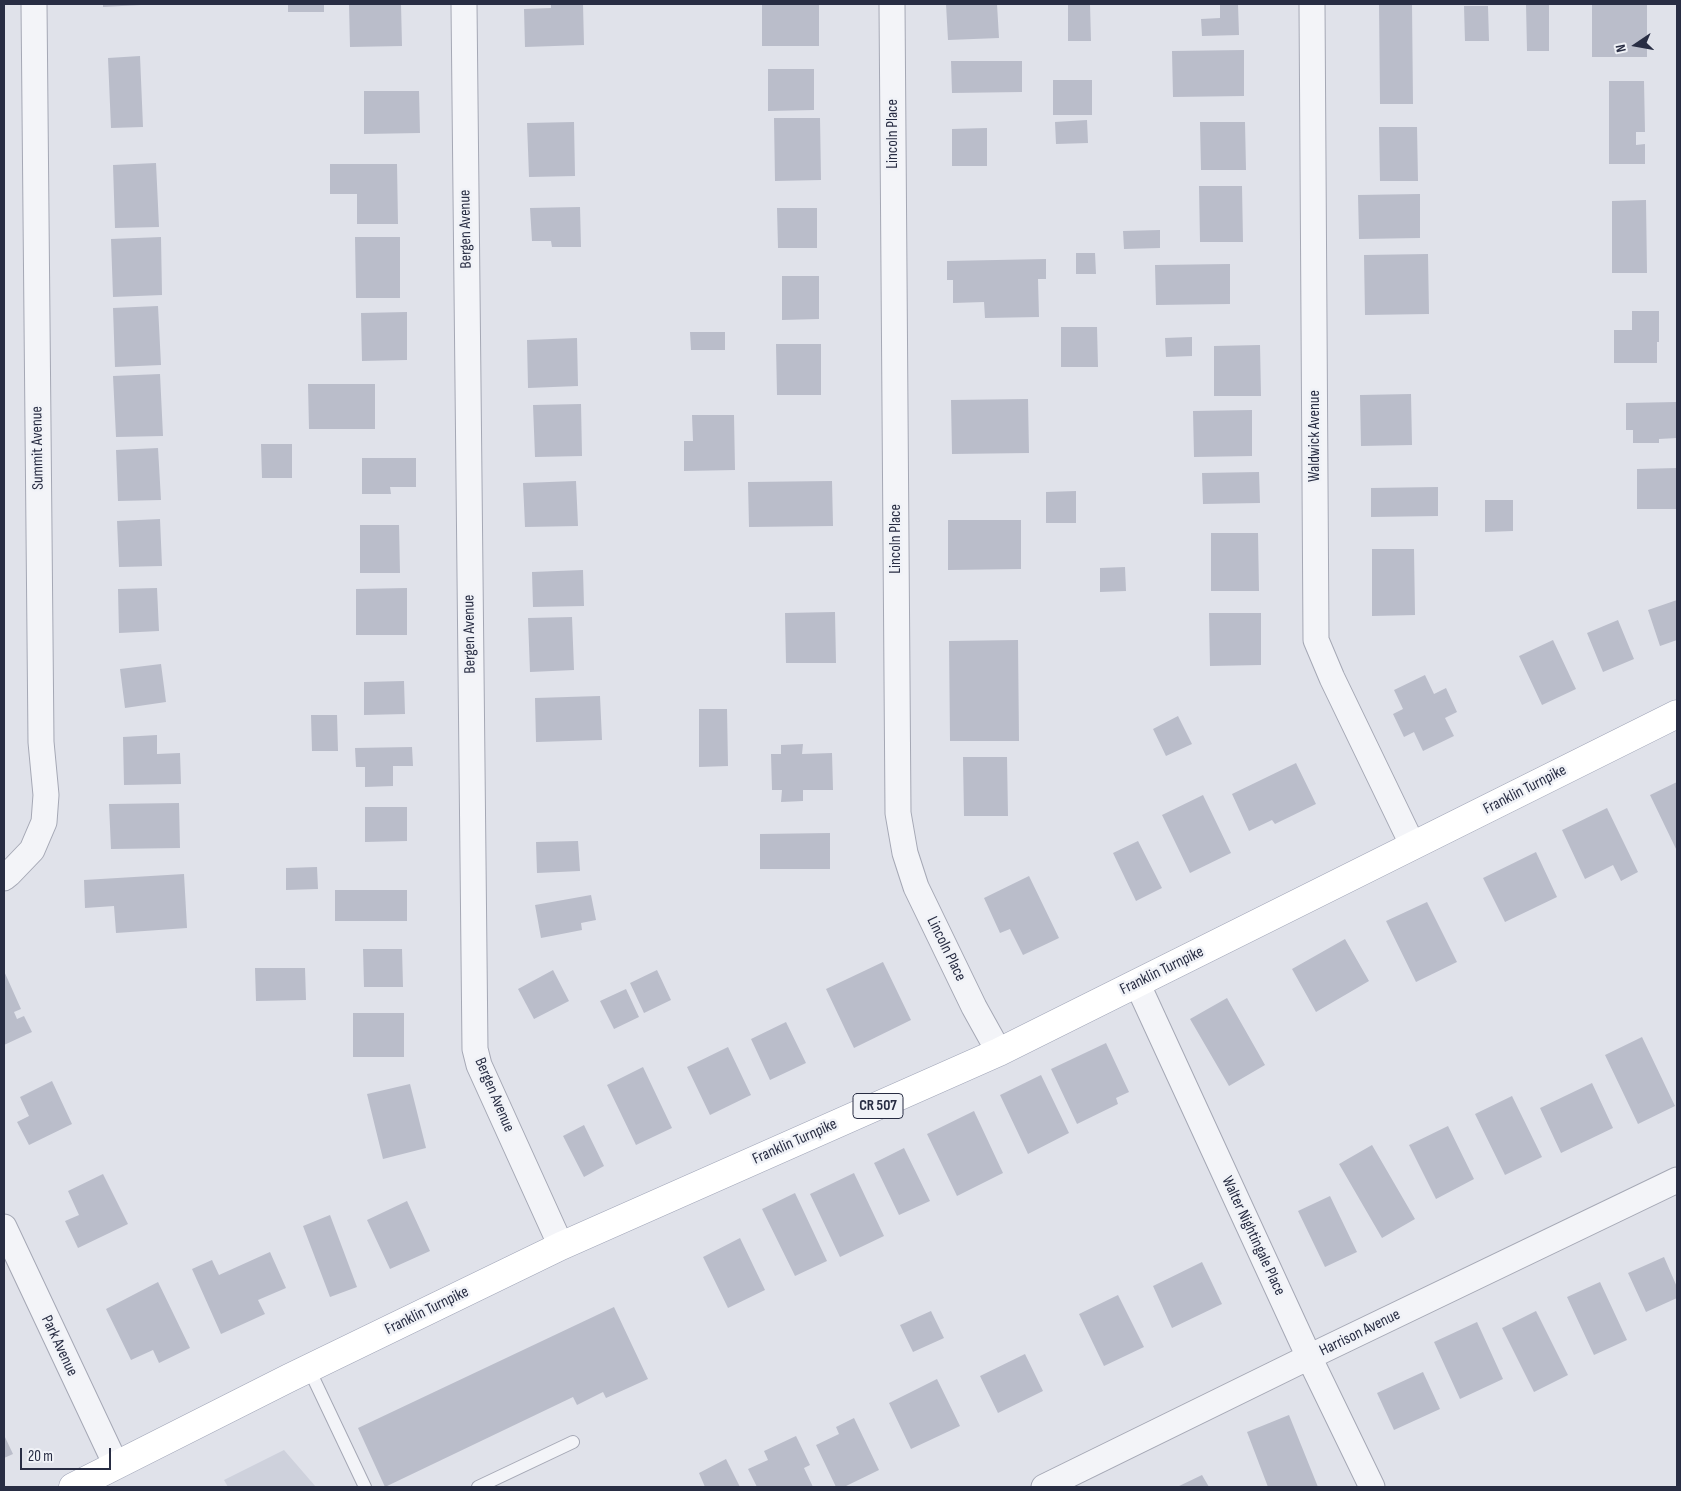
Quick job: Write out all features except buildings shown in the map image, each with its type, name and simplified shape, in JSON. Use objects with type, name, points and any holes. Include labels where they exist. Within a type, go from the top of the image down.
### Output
[{"type":"main road","name":"Franklin Turnpike","points":[[74,1487],[309,1369],[561,1246],[999,1052],[1677,714]]},
{"type":"street","name":"Summit Avenue","points":[[4,878],[32,850],[44,822],[46,795],[41,742],[34,4]]},
{"type":"street","name":"Bergen Avenue","points":[[464,4],[475,1049],[479,1065],[561,1246]]},
{"type":"street","name":"Lincoln Place","points":[[892,4],[898,813],[905,853],[916,887],[974,1007],[999,1052]]},
{"type":"street","name":"Waldwick Avenue","points":[[1312,4],[1316,640],[1336,686],[1413,846]]},
{"type":"street","name":"Walter Nightingale Place","points":[[1136,983],[1309,1357],[1372,1487]]},
{"type":"street","name":"Harrison Avenue","points":[[1044,1487],[1677,1180]]},
{"type":"street","name":"Park Avenue","points":[[4,1227],[116,1465]]},
{"type":"lane","points":[[309,1369],[365,1487]]},
{"type":"lane","points":[[478,1487],[573,1442]]},
{"type":"shaded area","points":[[284,1450],[316,1487],[228,1487],[224,1480]]}]
